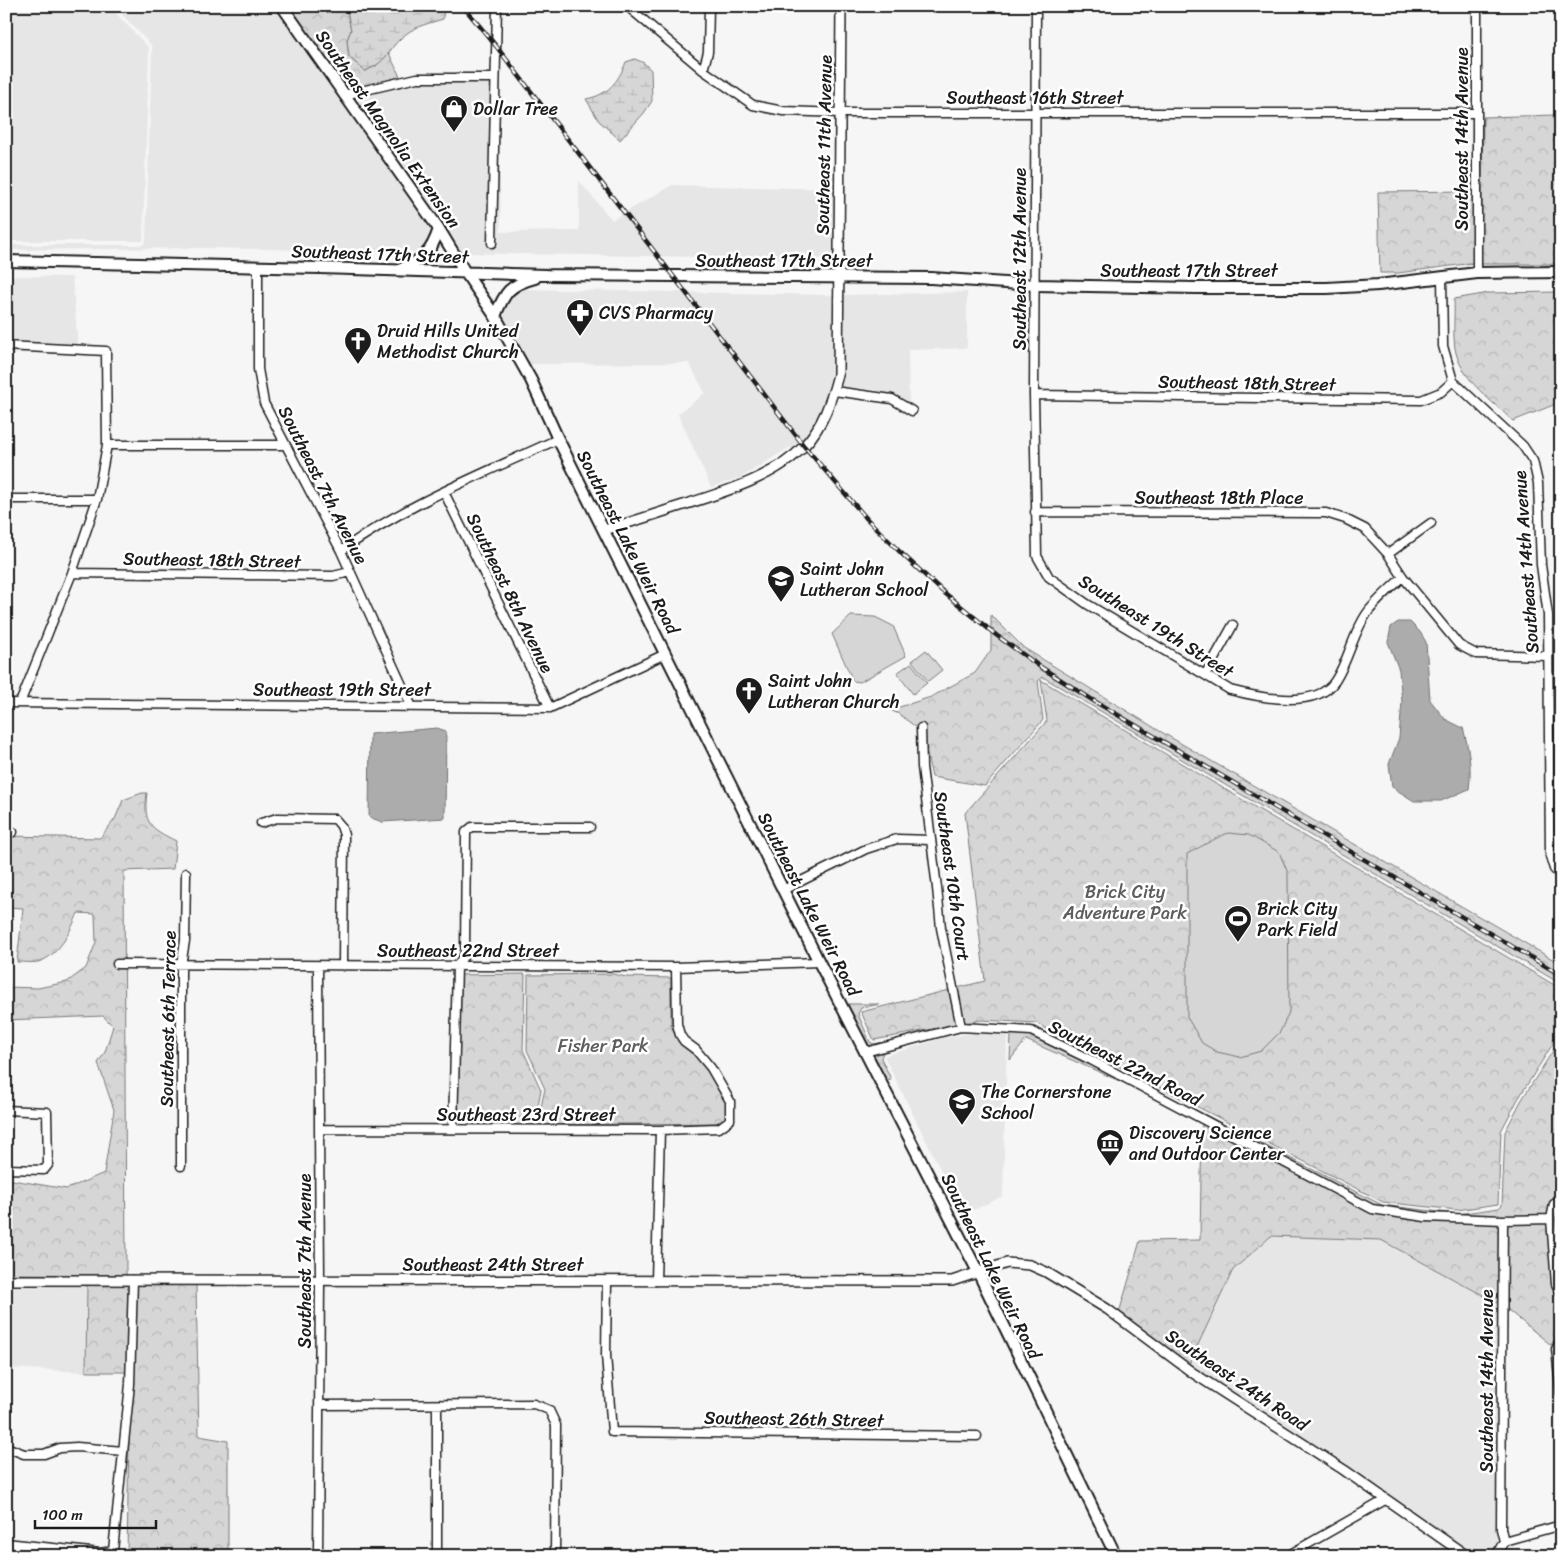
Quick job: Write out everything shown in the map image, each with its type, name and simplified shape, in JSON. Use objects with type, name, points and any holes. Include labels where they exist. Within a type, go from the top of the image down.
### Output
[{"type":"main road","name":"Southeast Magnolia Extension","points":[[282,6],[439,229],[465,272]]},
{"type":"main road","points":[[396,270],[418,262],[427,255],[435,243],[439,229]]},
{"type":"main road","name":"Southeast 17th Street","points":[[6,261],[258,266],[546,275],[931,278],[1035,285],[1327,288],[1378,285],[1477,273],[1561,272]]},
{"type":"main road","name":"Southeast Lake Weir Road","points":[[465,272],[495,316],[531,380],[558,439],[819,962],[978,1272],[1116,1556]]},
{"type":"main road","points":[[495,316],[506,293],[512,286],[546,275]]},
{"type":"street","points":[[492,243],[497,6]]},
{"type":"street","name":"Southeast 16th Street","points":[[627,6],[703,70],[753,105],[782,111],[841,113],[1478,113]]},
{"type":"street","points":[[703,70],[708,52],[709,6]]},
{"type":"street","name":"Southeast 11th Avenue","points":[[604,530],[717,494],[784,464],[804,446],[828,410],[838,375],[841,6]]},
{"type":"street","name":"Southeast 12th Avenue","points":[[1036,6],[1034,396],[1036,512]]},
{"type":"street","name":"Southeast 14th Avenue","points":[[1477,6],[1477,273]]},
{"type":"street","points":[[344,96],[417,78],[496,78]]},
{"type":"street","name":"Southeast 7th Avenue","points":[[258,266],[258,369],[264,403],[341,551],[411,705]]},
{"type":"street","name":"Southeast 14th Avenue","points":[[1442,278],[1443,346],[1453,380],[1522,446],[1533,461],[1538,483],[1541,565],[1548,615],[1550,856],[1554,869],[1561,877]]},
{"type":"street","points":[[6,346],[106,351],[107,444],[97,499],[72,573],[20,703]]},
{"type":"street","name":"Southeast 18th Street","points":[[1034,396],[1421,400],[1442,392],[1453,380]]},
{"type":"street","points":[[834,391],[892,399],[912,411]]},
{"type":"street","points":[[341,551],[370,530],[444,492],[558,439]]},
{"type":"street","points":[[107,444],[285,445]]},
{"type":"street","name":"Southeast 8th Avenue","points":[[444,492],[550,708]]},
{"type":"street","points":[[6,498],[97,499]]},
{"type":"street","name":"Southeast 18th Place","points":[[1036,512],[1326,514],[1345,519],[1365,529],[1388,554],[1403,577],[1459,645],[1476,654],[1548,656]]},
{"type":"street","name":"Southeast 19th Street","points":[[1036,512],[1037,556],[1049,576],[1087,604],[1230,690],[1255,696],[1302,699],[1320,694],[1334,683],[1367,614],[1382,596],[1403,577]]},
{"type":"street","points":[[1388,554],[1431,523]]},
{"type":"street","name":"Southeast 18th Street","points":[[72,573],[333,576],[350,572]]},
{"type":"street","points":[[1205,675],[1233,625]]},
{"type":"street","name":"Southeast 19th Street","points":[[6,703],[411,705],[550,708],[665,654]]},
{"type":"street","name":"Southeast 10th Court","points":[[921,728],[922,767],[941,928],[961,1027]]},
{"type":"street","points":[[261,823],[276,818],[335,819],[341,826],[344,835],[343,966]]},
{"type":"street","points":[[453,1129],[457,966],[465,954],[466,832],[472,827],[590,828]]},
{"type":"street","points":[[783,890],[866,849],[897,839],[931,840]]},
{"type":"street","name":"Southeast 6th Terrace","points":[[181,1166],[181,964],[185,941],[186,873]]},
{"type":"street","name":"Southeast 22nd Street","points":[[117,964],[676,967],[819,962]]},
{"type":"street","name":"Southeast 7th Avenue","points":[[318,966],[320,1281],[318,1556]]},
{"type":"street","name":"Southeast 23rd Street","points":[[319,1129],[660,1130],[719,1128],[730,1120],[730,1101],[711,1068],[680,1035],[677,1024],[676,967]]},
{"type":"street","name":"Southeast 22nd Road","points":[[865,1052],[961,1027],[1031,1031],[1099,1064],[1372,1210],[1425,1217],[1503,1220],[1551,1219]]},
{"type":"street","points":[[6,1110],[46,1112],[48,1164],[44,1170],[6,1170]]},
{"type":"street","points":[[656,1280],[660,1130]]},
{"type":"street","points":[[1561,1201],[1554,1204],[1551,1219],[1556,1284],[1561,1293]]},
{"type":"street","name":"Southeast 14th Avenue","points":[[1503,1220],[1501,1529],[1504,1541]]},
{"type":"street","name":"Southeast 24th Road","points":[[978,1272],[1007,1263],[1030,1264],[1046,1272],[1107,1310],[1193,1373],[1344,1470],[1468,1556]]},
{"type":"street","name":"Southeast 24th Street","points":[[6,1280],[952,1281],[978,1272]]},
{"type":"street","points":[[6,1543],[100,1553],[113,1551],[130,1384],[132,1280]]},
{"type":"street","name":"Southeast 26th Street","points":[[607,1282],[606,1355],[612,1432],[977,1436]]},
{"type":"street","points":[[1561,1341],[1556,1349],[1561,1394]]},
{"type":"street","points":[[320,1405],[534,1404],[549,1410],[556,1425],[555,1556]]},
{"type":"street","points":[[437,1405],[437,1556]]},
{"type":"street","points":[[6,1447],[24,1454],[44,1454],[60,1448],[77,1447],[123,1451]]},
{"type":"street","points":[[1287,1556],[1385,1500]]},
{"type":"street","points":[[1496,1556],[1504,1541],[1561,1525]]},
{"type":"shaded area","points":[[6,6],[109,6],[149,48],[143,241],[6,241]]},
{"type":"shaded area","points":[[114,6],[277,6],[341,101],[435,230],[431,241],[423,252],[200,248],[6,250],[6,245],[143,245],[146,241],[152,48]]},
{"type":"shaded area","points":[[418,82],[491,83],[488,248],[496,248],[499,122],[501,232],[579,231],[579,181],[612,220],[672,185],[836,189],[835,259],[458,253],[444,226],[352,98]]},
{"type":"shaded area","points":[[6,276],[72,277],[78,344],[6,356]]},
{"type":"shaded area","points":[[517,289],[834,295],[834,374],[824,408],[804,439],[792,450],[790,447],[742,477],[711,487],[678,414],[705,393],[689,363],[527,364],[500,315],[509,296]]},
{"type":"shaded area","points":[[967,292],[967,348],[908,350],[909,405],[890,402],[876,390],[839,386],[843,295]]},
{"type":"shaded area","points":[[1398,622],[1410,622],[1420,632],[1426,642],[1430,700],[1445,719],[1463,728],[1465,736],[1470,766],[1469,789],[1441,801],[1414,801],[1392,787],[1389,764],[1399,738],[1402,702],[1399,670],[1388,642],[1391,627]]},
{"type":"shaded area","points":[[437,728],[446,731],[445,818],[382,822],[369,817],[370,734]]},
{"type":"shaded area","name":"The Cornerstone School","points":[[974,1033],[1007,1035],[1003,1196],[976,1209],[962,1213],[884,1056],[943,1038]]},
{"type":"shaded area","points":[[1271,1236],[1381,1240],[1503,1306],[1501,1556],[1476,1556],[1346,1466],[1189,1364],[1233,1270]]},
{"type":"shaded area","points":[[6,1284],[87,1284],[86,1372],[6,1368]]},
{"type":"green space","points":[[287,6],[346,6],[351,30],[347,40],[349,57],[365,71],[376,66],[389,53],[400,77],[348,90]]},
{"type":"green space","points":[[346,6],[444,6],[443,19],[410,31],[400,39],[379,63],[365,71],[349,57],[347,40],[351,30]]},
{"type":"green space","points":[[635,59],[644,63],[651,70],[652,101],[620,140],[599,121],[586,99],[606,91],[616,81],[626,62]]},
{"type":"green space","points":[[1557,115],[1557,142],[1561,142],[1561,264],[1481,264],[1483,117]]},
{"type":"green space","points":[[1473,191],[1473,263],[1398,273],[1380,273],[1378,192]]},
{"type":"green space","points":[[1561,292],[1561,402],[1513,421],[1472,382],[1460,363],[1454,340],[1454,299],[1489,293]]},
{"type":"green space","points":[[991,615],[1024,648],[1163,733],[1561,964],[1561,984],[1043,677],[1038,681],[1043,720],[985,786],[932,777],[922,732],[899,714],[890,710],[931,697],[975,673],[991,650]]},
{"type":"green space","points":[[851,616],[875,617],[893,626],[906,656],[860,682],[853,681],[832,634]]},
{"type":"green space","points":[[926,650],[942,670],[928,681],[912,661]]},
{"type":"green space","points":[[911,663],[927,683],[913,694],[897,673]]},
{"type":"green space","name":"Brick City Adventure Park","points":[[1041,680],[1561,989],[1561,1031],[1518,1099],[1501,1131],[1498,1204],[1457,1210],[1383,1202],[1037,1023],[981,1020],[874,1040],[861,1012],[985,981],[965,813],[1047,721]]},
{"type":"green space","points":[[147,793],[146,812],[150,824],[176,841],[173,869],[124,871],[126,1275],[6,1274],[6,1179],[67,1189],[104,1173],[114,1110],[98,1063],[105,1052],[113,1026],[103,1016],[6,1020],[6,987],[38,988],[67,982],[86,968],[96,942],[95,914],[78,913],[63,942],[52,954],[38,962],[17,962],[23,908],[6,907],[6,836],[100,838],[115,819],[123,800]]},
{"type":"green space","name":"Brick City Park Field","points":[[1228,833],[1249,835],[1279,852],[1288,873],[1289,1012],[1280,1032],[1261,1051],[1240,1057],[1217,1052],[1202,1043],[1187,1017],[1187,854]]},
{"type":"green space","points":[[525,974],[523,1050],[541,1090],[534,1124],[537,1129],[452,1129],[452,975]]},
{"type":"green space","name":"Fisher Park","points":[[613,974],[626,977],[671,978],[671,1026],[685,1046],[710,1071],[727,1106],[727,1113],[723,1121],[715,1123],[537,1125],[545,1089],[527,1050],[528,975]]},
{"type":"green space","points":[[845,1004],[880,1004],[861,1008],[858,1014],[870,1042],[874,1044],[982,1024],[1036,1027],[1382,1205],[1457,1214],[1499,1208],[1502,1205],[1505,1132],[1521,1101],[1561,1038],[1561,1329],[1551,1345],[1503,1306],[1381,1240],[1271,1236],[1233,1270],[1189,1364],[1119,1313],[1140,1241],[1200,1240],[1202,1117],[1026,1040],[1010,1060],[1011,1035],[1007,1031],[973,1029],[943,1034],[883,1052],[881,1058],[891,1079],[884,1080]]},
{"type":"green space","points":[[87,1284],[196,1285],[199,1436],[228,1441],[228,1556],[127,1556],[130,1372],[86,1372]]},
{"type":"railway","points":[[463,6],[496,46],[804,446],[867,519],[941,590],[996,635],[1039,666],[1094,701],[1561,975]]},
{"type":"place","name":"Dollar Tree","points":[[454,133]]},
{"type":"place","name":"CVS Pharmacy","points":[[580,337]]},
{"type":"place","name":"Druid Hills United Methodist Church","points":[[358,365]]},
{"type":"place","name":"Saint John Lutheran School","points":[[781,603]]},
{"type":"place","name":"Saint John Lutheran Church","points":[[749,715]]},
{"type":"place","name":"Brick City Park Field","points":[[1238,943]]},
{"type":"place","name":"The Cornerstone School","points":[[962,1126]]},
{"type":"place","name":"Discovery Science and Outdoor Center","points":[[1110,1167]]}]
